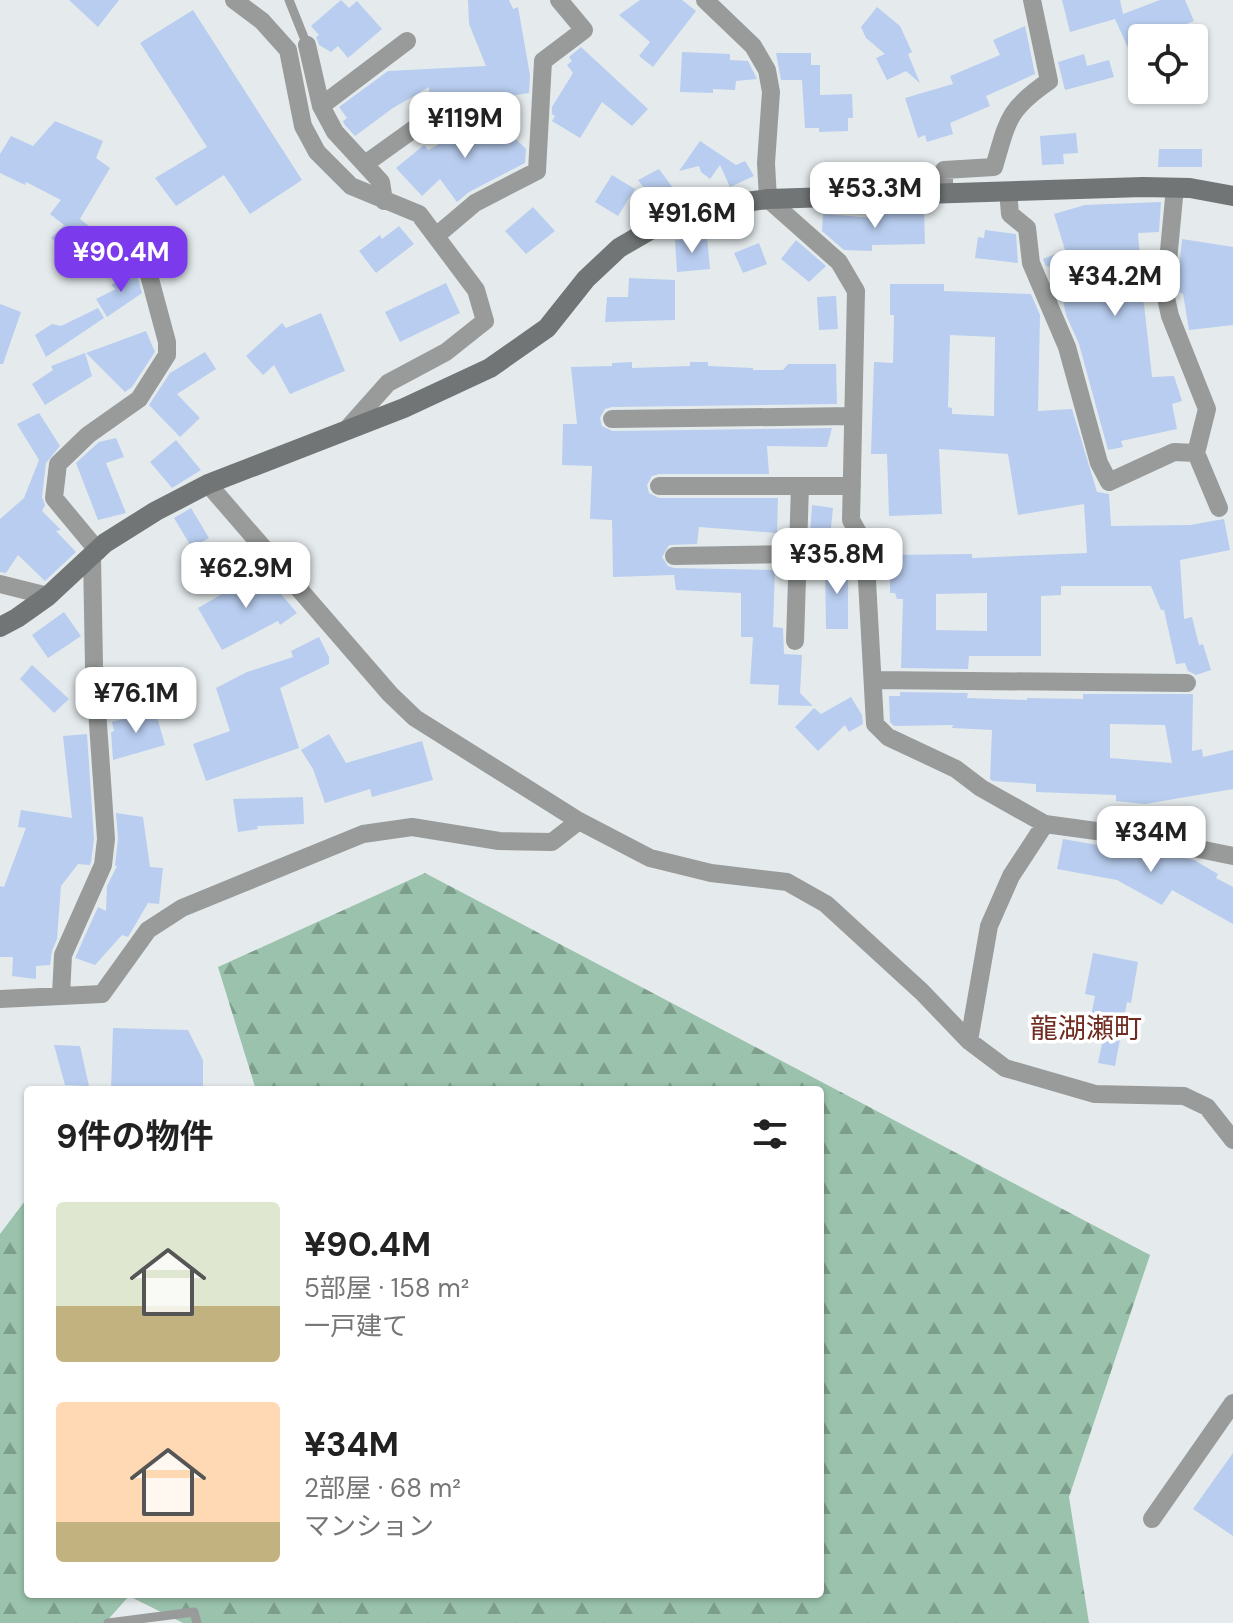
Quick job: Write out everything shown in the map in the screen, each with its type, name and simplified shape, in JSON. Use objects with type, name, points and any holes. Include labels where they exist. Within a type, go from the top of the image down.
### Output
[{"type":"street","points":[[234,0],[262,21],[288,50],[303,126],[317,152],[351,186],[419,214],[476,290],[485,321],[446,352],[388,383],[347,429]]},
{"type":"street","points":[[436,236],[475,203],[537,171],[543,61],[584,30],[559,0]]},
{"type":"street","points":[[705,0],[753,46],[767,70],[771,92],[766,163],[768,199],[839,262],[856,291],[851,520],[865,545],[875,724],[888,737],[956,769],[981,788],[1045,824],[1140,837],[1233,856]]},
{"type":"street","points":[[944,194],[944,170],[994,167],[1009,118],[1023,99],[1049,81],[1032,0]]},
{"type":"street","points":[[321,106],[407,41]]},
{"type":"street","points":[[307,45],[321,106],[335,132],[381,182],[384,201]]},
{"type":"street","points":[[365,164],[432,116],[449,114]]},
{"type":"street","points":[[1175,187],[1165,293],[1170,316],[1207,409],[1196,453],[1219,508]]},
{"type":"street","points":[[0,627],[48,596],[95,553],[156,511],[208,484],[404,408],[490,368],[547,328],[586,279],[619,248],[662,223],[708,207],[768,199],[1175,187],[1233,196]]},
{"type":"street","points":[[1008,191],[1010,214],[1027,228],[1031,263],[1067,347],[1099,463],[1109,482],[1174,452],[1196,453]]},
{"type":"street","points":[[61,995],[63,955],[103,865],[106,839],[94,666],[95,553],[54,498],[58,464],[88,435],[139,399],[167,355],[167,342],[146,264]]},
{"type":"street","points":[[612,419],[853,416]]},
{"type":"street","points":[[208,484],[407,710],[579,821],[650,858],[711,873],[787,882],[826,904],[922,992],[969,1041],[1005,1068],[1095,1094],[1184,1096],[1207,1107],[1233,1140]]},
{"type":"street","points":[[659,486],[852,486]]},
{"type":"street","points":[[795,641],[800,486]]},
{"type":"street","points":[[674,556],[798,554]]},
{"type":"street","points":[[0,584],[48,596]]},
{"type":"street","points":[[873,680],[1187,683]]},
{"type":"street","points":[[0,999],[102,994],[148,930],[182,908],[363,834],[412,827],[499,841],[552,842],[579,821]]},
{"type":"street","points":[[969,1041],[989,926],[1011,876],[1045,824]]},
{"type":"street","points":[[1152,1519],[1233,1403]]},
{"type":"lane","points":[[289,0],[307,45]]},
{"type":"lane","points":[[108,1623],[194,1612],[197,1623]]},
{"type":"green space","points":[[425,873],[1150,1255],[1069,1497],[1089,1623],[183,1623],[133,1598],[824,1598],[824,1086],[255,1086],[218,967]]},
{"type":"green space","points":[[24,1202],[24,1598],[127,1598],[105,1623],[0,1623],[0,1234]]},
{"type":"building","points":[[69,0],[119,0],[98,27]]},
{"type":"building","points":[[341,0],[349,8],[357,1],[382,29],[348,58],[338,46],[331,52],[319,45],[316,37],[319,35],[311,26]]},
{"type":"building","points":[[468,0],[509,0],[513,9],[518,7],[530,75],[529,93],[462,104],[430,104],[429,87],[355,136],[344,124],[347,118],[339,107],[388,71],[486,66],[469,24]]},
{"type":"building","points":[[640,0],[682,0],[696,11],[653,67],[639,56],[650,42],[619,15]]},
{"type":"building","points":[[1062,0],[1120,0],[1123,14],[1160,0],[1185,0],[1194,21],[1186,24],[1128,24],[1128,48],[1115,19],[1070,32]]},
{"type":"building","points":[[877,7],[900,26],[912,52],[908,54],[920,83],[906,71],[887,80],[876,58],[885,54],[866,38],[861,27]]},
{"type":"building","points":[[193,10],[302,180],[250,214],[224,175],[176,206],[155,178],[207,147],[140,43]]},
{"type":"building","points":[[1025,26],[1035,74],[986,96],[990,106],[950,123],[953,134],[927,142],[925,135],[918,138],[905,98],[953,84],[950,76],[1000,55],[993,40]]},
{"type":"building","points":[[581,47],[648,109],[632,126],[602,102],[580,138],[552,121],[555,116],[552,107],[573,73],[567,65],[572,61],[569,57]]},
{"type":"building","points":[[682,52],[730,54],[730,60],[748,61],[757,79],[736,81],[735,90],[680,92]]},
{"type":"building","points":[[776,53],[811,53],[811,65],[820,65],[820,95],[852,94],[853,118],[848,118],[848,131],[819,132],[819,128],[805,128],[802,80],[781,80]]},
{"type":"building","points":[[1084,54],[1087,66],[1109,60],[1114,77],[1065,90],[1058,62]]},
{"type":"building","points":[[492,116],[526,149],[525,163],[469,192],[457,202],[440,179],[422,196],[396,168],[424,145],[428,150]]},
{"type":"building","points":[[55,121],[103,141],[96,158],[110,168],[80,219],[114,246],[92,270],[51,238],[64,225],[50,214],[61,200],[0,173],[0,154],[11,136],[33,146]]},
{"type":"building","points":[[1076,133],[1078,153],[1063,154],[1064,164],[1042,165],[1040,136]]},
{"type":"building","points":[[700,141],[736,165],[745,161],[754,176],[730,187],[720,165],[710,179],[699,166],[679,171]]},
{"type":"building","points":[[1159,149],[1202,149],[1202,167],[1158,167]]},
{"type":"building","points":[[659,169],[673,188],[653,200],[638,180]]},
{"type":"building","points":[[612,175],[635,189],[618,216],[595,202]]},
{"type":"building","points":[[1161,202],[1159,232],[1138,233],[1141,273],[1122,262],[1144,304],[1152,377],[1174,376],[1182,401],[1172,404],[1177,429],[1121,441],[1123,447],[1108,450],[1062,295],[1090,296],[1092,272],[1046,266],[1043,259],[1065,250],[1054,214],[1085,205]]},
{"type":"building","points":[[533,207],[555,231],[526,254],[505,231]]},
{"type":"building","points":[[924,212],[925,244],[872,245],[872,251],[844,250],[822,231],[823,214],[875,218],[875,213]]},
{"type":"building","points":[[399,226],[414,244],[376,273],[359,251],[380,235],[382,239]]},
{"type":"building","points":[[985,230],[1016,234],[1018,263],[975,258],[978,237],[984,238]]},
{"type":"building","points":[[707,237],[710,269],[677,272],[675,240]]},
{"type":"building","points":[[1182,239],[1233,247],[1233,325],[1189,330],[1183,294],[1177,291]]},
{"type":"building","points":[[796,240],[826,266],[809,282],[781,259]]},
{"type":"building","points":[[759,243],[767,264],[743,273],[734,253]]},
{"type":"building","points":[[132,271],[142,293],[107,317],[96,299],[116,289],[111,285]]},
{"type":"building","points":[[629,278],[675,280],[675,320],[605,322],[607,297],[628,297]]},
{"type":"building","points":[[446,283],[460,313],[400,342],[385,312]]},
{"type":"building","points":[[890,284],[944,284],[944,291],[1031,294],[1040,315],[1038,411],[1072,409],[1097,492],[1109,494],[1111,526],[1190,525],[1224,519],[1230,550],[1180,560],[1184,619],[1192,617],[1199,645],[1203,644],[1211,670],[1196,675],[1188,671],[1185,663],[1176,664],[1164,610],[1161,610],[1151,586],[1061,586],[1061,595],[1041,596],[1041,656],[969,656],[968,669],[901,668],[903,599],[897,599],[895,593],[890,593],[890,555],[972,554],[972,558],[1087,553],[1084,504],[1018,515],[1008,454],[939,449],[942,514],[889,516],[887,454],[871,454],[874,362],[893,363],[894,315],[890,315]],"holes":[[[950,335],[995,337],[994,416],[952,414],[952,408],[948,407]],[[987,593],[987,631],[936,630],[936,594]]]},
{"type":"building","points":[[836,296],[838,329],[819,330],[817,297]]},
{"type":"building","points":[[0,304],[21,312],[3,364],[0,364]]},
{"type":"building","points":[[98,308],[104,318],[46,357],[35,335],[52,324],[61,326]]},
{"type":"building","points":[[321,313],[345,371],[290,394],[274,365],[263,375],[246,356],[282,323],[286,328]]},
{"type":"building","points":[[146,331],[155,352],[132,387],[125,392],[86,353]]},
{"type":"building","points":[[205,352],[216,369],[177,394],[200,418],[180,437],[149,405],[170,373]]},
{"type":"building","points":[[85,353],[92,376],[45,405],[32,384],[53,370],[51,366]]},
{"type":"building","points":[[632,362],[632,368],[690,366],[690,362],[708,362],[708,366],[753,370],[783,370],[788,364],[836,364],[837,404],[612,407],[605,409],[600,418],[602,426],[612,431],[832,428],[827,447],[767,446],[769,474],[659,474],[652,476],[647,485],[649,493],[659,498],[778,498],[777,533],[699,527],[697,544],[669,545],[662,557],[668,566],[674,568],[775,570],[773,627],[783,628],[784,654],[802,655],[800,693],[813,706],[778,705],[779,685],[750,684],[753,637],[741,637],[741,593],[676,590],[674,575],[613,577],[612,520],[590,519],[592,466],[562,465],[563,424],[577,424],[571,367]]},
{"type":"building","points":[[39,413],[60,446],[46,463],[42,497],[45,505],[42,511],[61,530],[56,531],[76,552],[45,581],[18,555],[6,573],[0,572],[0,519],[24,498],[39,460],[17,424]]},
{"type":"building","points":[[116,438],[124,457],[106,463],[126,513],[98,520],[76,463],[99,442]]},
{"type":"building","points":[[176,440],[201,470],[172,488],[150,462]]},
{"type":"building","points":[[812,505],[833,508],[830,537],[810,536]]},
{"type":"building","points":[[191,508],[209,538],[192,548],[174,518]]},
{"type":"building","points":[[848,563],[848,629],[826,629],[825,564]]},
{"type":"building","points":[[260,569],[297,613],[280,625],[278,621],[222,650],[198,608]]},
{"type":"building","points":[[64,612],[81,636],[48,658],[32,635]]},
{"type":"building","points":[[319,637],[329,657],[329,664],[280,688],[299,748],[206,781],[193,744],[230,731],[216,688],[247,672],[293,657],[291,651]]},
{"type":"building","points":[[32,665],[69,699],[54,713],[20,679]]},
{"type":"building","points":[[900,692],[968,693],[967,698],[1027,700],[1083,699],[1083,694],[1193,694],[1192,751],[1202,749],[1203,757],[1233,750],[1233,789],[1145,804],[1116,801],[1116,795],[1036,792],[1036,784],[993,781],[990,779],[992,730],[952,728],[953,725],[894,726],[890,722],[889,696],[900,696]],"holes":[[[1110,724],[1165,725],[1172,763],[1110,758]]]},
{"type":"building","points":[[851,697],[862,715],[863,724],[849,732],[845,725],[818,751],[795,727],[814,708],[821,714]]},
{"type":"building","points":[[155,710],[165,745],[113,760],[112,722]]},
{"type":"building","points":[[87,734],[94,839],[91,862],[90,865],[78,864],[61,886],[57,939],[50,965],[36,966],[36,979],[12,976],[13,957],[0,957],[0,886],[4,887],[26,828],[18,827],[21,810],[72,818],[63,736]]},
{"type":"building","points":[[329,734],[346,763],[422,741],[433,780],[372,797],[370,789],[325,803],[313,769],[301,750]]},
{"type":"building","points":[[303,797],[304,824],[257,826],[258,829],[238,832],[233,799]]},
{"type":"building","points":[[116,813],[143,817],[150,867],[163,868],[159,904],[148,903],[128,937],[122,935],[95,965],[75,958],[98,907],[106,911],[107,886],[117,866]]},
{"type":"building","points":[[1063,839],[1194,860],[1233,887],[1233,924],[1172,890],[1162,905],[1117,880],[1057,869]]},
{"type":"building","points":[[1093,953],[1138,962],[1115,1066],[1098,1063],[1103,1039],[1087,1036],[1095,996],[1085,994]]},
{"type":"building","points":[[113,1028],[188,1030],[203,1060],[203,1086],[111,1086]]},
{"type":"building","points":[[54,1045],[80,1046],[89,1086],[65,1085]]},
{"type":"building","points":[[1233,1453],[1233,1536],[1193,1509]]},
{"type":"district","name":"龍湖瀬町","points":[[1086,1028]]}]
